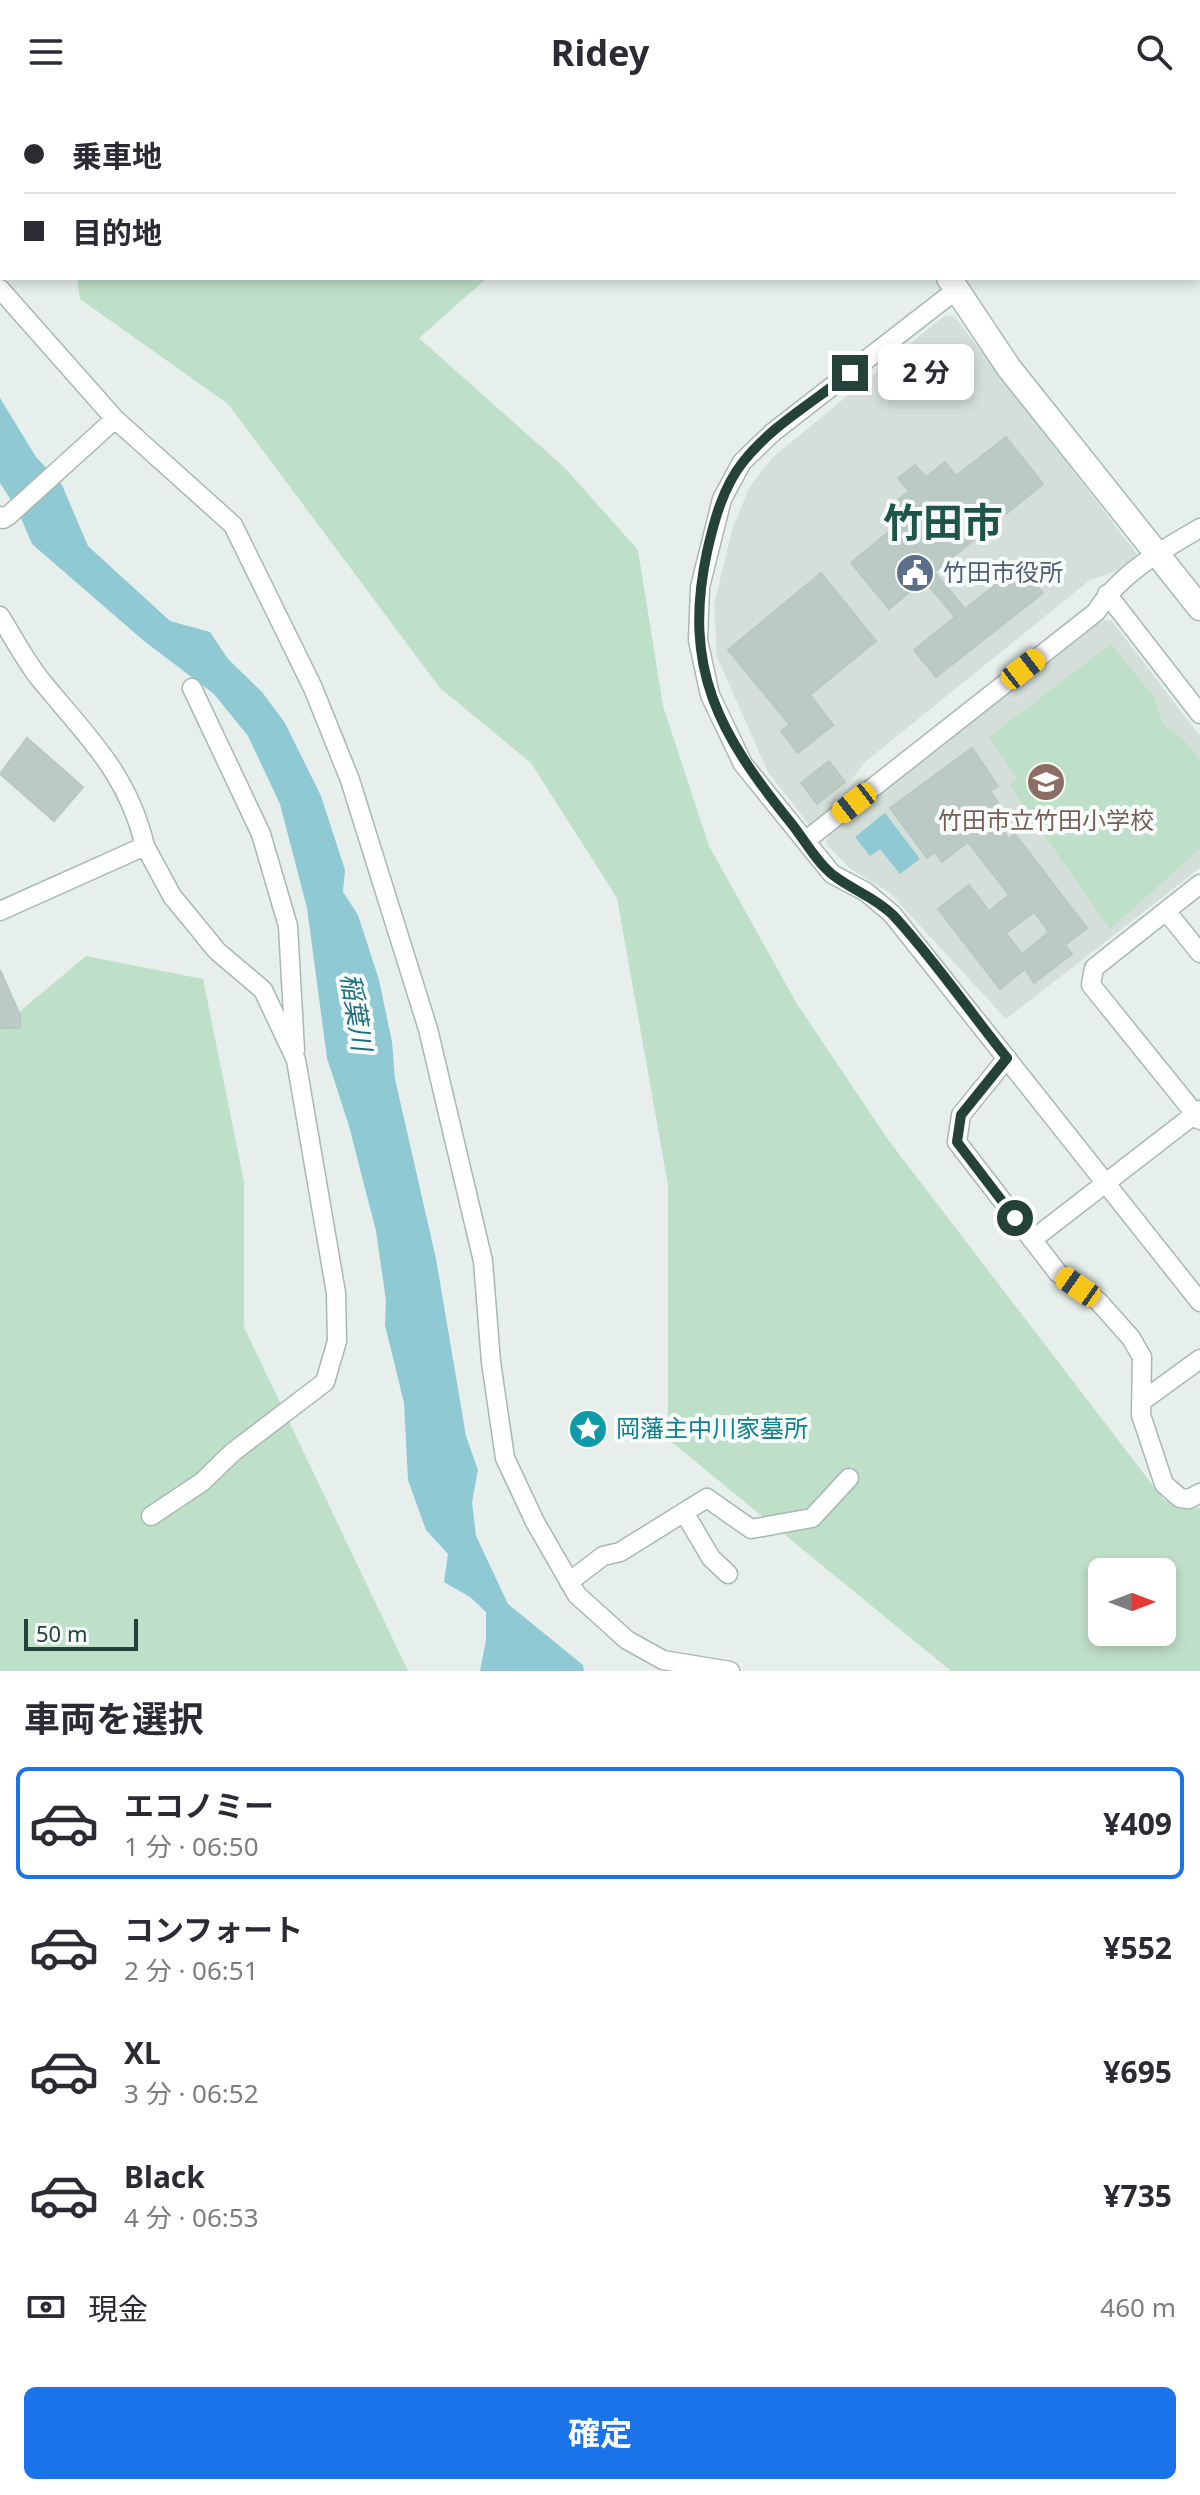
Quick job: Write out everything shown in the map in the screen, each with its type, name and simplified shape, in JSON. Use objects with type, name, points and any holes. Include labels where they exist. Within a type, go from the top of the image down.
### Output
[{"type":"street","points":[[1200,608],[1009,368],[952,284],[772,433],[742,462],[722,499],[711,537],[700,587],[698,640],[710,695],[743,764],[832,874],[866,892],[892,914],[1200,1302]]},
{"type":"street","points":[[0,289],[112,423],[233,525],[289,635],[350,780],[428,1029],[483,1261],[491,1362],[505,1458],[535,1522],[577,1595],[627,1640],[663,1660],[730,1671]]},
{"type":"street","points":[[4,516],[112,423]]},
{"type":"street","points":[[805,841],[1096,612],[1107,594],[1157,553],[1200,528]]},
{"type":"street","points":[[1107,594],[1200,714]]},
{"type":"street","points":[[0,616],[39,677],[98,744],[118,774],[138,814],[145,846],[172,896],[217,951],[263,990],[296,1060]]},
{"type":"street","points":[[151,1516],[202,1482],[233,1452],[325,1382],[337,1341],[336,1293],[296,1060],[288,926],[261,834],[192,688]]},
{"type":"street","points":[[0,911],[145,846]]},
{"type":"street","points":[[1032,1240],[1198,1115],[1091,985],[1094,968],[1200,884]]},
{"type":"street","points":[[1167,912],[1200,953]]},
{"type":"street","points":[[1007,1058],[961,1115],[957,1142],[1058,1273],[1098,1301],[1131,1338],[1142,1357],[1141,1415],[1164,1484],[1180,1498],[1189,1499],[1200,1493]]},
{"type":"street","points":[[1141,1402],[1200,1359]]},
{"type":"street","points":[[569,1582],[603,1556],[620,1552],[707,1498],[717,1501],[751,1529],[812,1518],[849,1478]]},
{"type":"street","points":[[684,1512],[711,1558],[728,1574]]},
{"type":"shaded area","name":"竹田市役所","points":[[944,316],[954,316],[1137,554],[1128,567],[1090,580],[865,762],[813,830],[768,772],[717,657],[714,605],[732,530],[749,488],[772,458]]},
{"type":"shaded area","name":"竹田市立竹田小学校","points":[[1095,620],[1111,620],[1200,736],[1200,868],[1006,1019],[890,893],[851,869],[828,846],[826,840],[834,828]]},
{"type":"green space","points":[[77,280],[485,280],[419,338],[565,468],[638,550],[663,706],[709,846],[797,1004],[889,1141],[1164,1500],[1200,1508],[1200,1671],[951,1671],[668,1439],[668,1185],[617,898],[531,763],[440,688],[228,404],[80,299]]},
{"type":"green space","points":[[1111,644],[1154,697],[1163,724],[1183,739],[1200,760],[1200,849],[1110,929],[1010,786],[1017,778],[989,737]]},
{"type":"green space","points":[[86,956],[203,979],[244,1182],[244,1327],[408,1671],[0,1671],[0,1028]]},
{"type":"water","name":"稲葉川","points":[[0,398],[36,457],[62,485],[88,546],[170,621],[210,632],[228,659],[262,692],[285,723],[321,796],[345,870],[343,892],[358,915],[379,980],[392,1042],[395,1079],[436,1259],[466,1436],[478,1470],[472,1502],[476,1536],[508,1604],[583,1665],[584,1671],[480,1671],[486,1640],[486,1612],[470,1597],[444,1582],[448,1554],[426,1530],[408,1480],[404,1403],[385,1325],[386,1300],[376,1231],[349,1126],[327,1058],[307,908],[280,804],[248,736],[214,694],[144,641],[32,544],[18,511],[0,483]]},
{"type":"water","points":[[885,813],[920,859],[900,874],[880,849],[870,856],[855,837]]},
{"type":"building","points":[[1006,437],[1043,484],[934,572],[965,609],[1020,565],[1043,593],[936,677],[914,650],[955,617],[924,580],[889,609],[851,563],[902,521],[891,506],[909,491],[898,478],[915,465],[926,477],[945,462],[956,476]]},
{"type":"building","points":[[821,573],[876,641],[810,695],[833,725],[798,753],[781,731],[790,725],[728,650]]},
{"type":"building","points":[[27,738],[83,787],[54,821],[0,774]]},
{"type":"building","points":[[972,748],[998,786],[990,791],[998,802],[988,810],[1009,839],[1015,834],[1087,928],[1065,945],[1072,954],[1034,983],[1025,969],[1000,989],[938,909],[969,885],[989,911],[1009,895],[968,842],[942,862],[935,852],[927,858],[890,808]],"holes":[[[1034,912],[1049,932],[1022,954],[1006,933]]]},
{"type":"building","points":[[829,761],[845,782],[817,804],[801,783]]},
{"type":"building","points":[[0,970],[20,1015],[20,1028],[0,1028]]},
{"type":"place","name":"竹田市役所","points":[[915,573]]},
{"type":"place","name":"竹田市立竹田小学校","points":[[1046,782]]},
{"type":"place","name":"岡藩主中川家墓所","points":[[588,1429]]},
{"type":"district","name":"竹田市","points":[[943,523]]},
{"type":"route","points":[[850,373],[772,433],[742,462],[722,499],[711,537],[700,587],[698,640],[710,695],[743,764],[832,874],[866,892],[892,914],[1007,1058],[961,1115],[957,1142],[1015,1218]]}]
